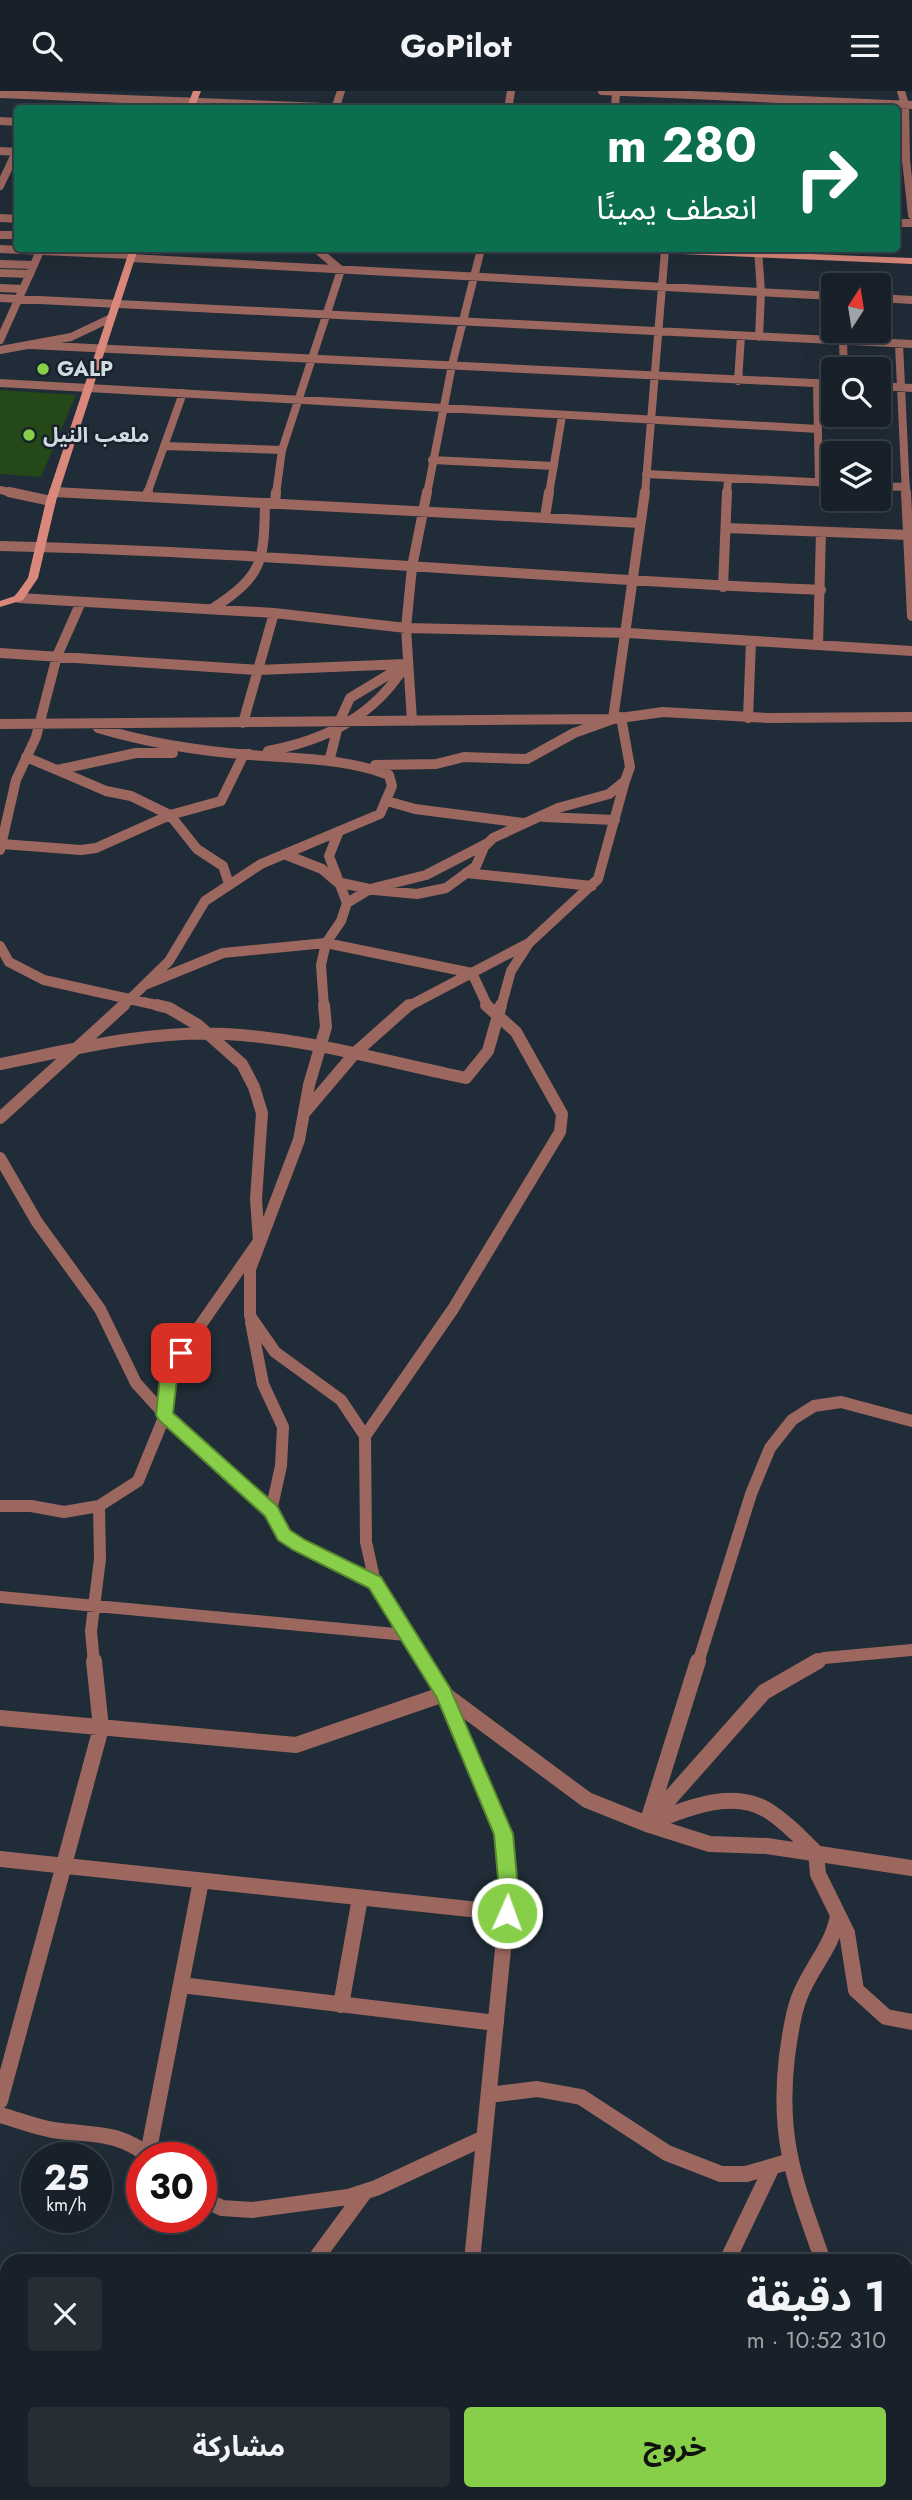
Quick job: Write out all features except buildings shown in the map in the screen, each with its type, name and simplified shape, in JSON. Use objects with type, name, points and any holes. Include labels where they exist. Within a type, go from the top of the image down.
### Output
[{"type":"street","points":[[0,94],[191,105],[197,91]]},
{"type":"street","points":[[603,91],[761,94],[908,105]]},
{"type":"street","points":[[901,91],[908,105],[908,192],[912,215]]},
{"type":"street","points":[[3,182],[14,158]]},
{"type":"street","points":[[16,252],[38,256]]},
{"type":"street","points":[[320,252],[341,270]]},
{"type":"street","points":[[412,721],[405,628],[412,567],[452,366],[480,252]]},
{"type":"street","points":[[304,1113],[355,1053],[385,1024],[415,1001],[528,943],[559,918],[598,879],[630,767],[617,718],[646,474],[665,252]]},
{"type":"street","points":[[758,252],[761,292],[759,337]]},
{"type":"street","points":[[773,252],[912,261]]},
{"type":"street","points":[[19,598],[33,578],[38,547],[52,497],[132,254]]},
{"type":"street","points":[[0,257],[132,254],[341,270],[821,295]]},
{"type":"street","points":[[0,264],[38,256]]},
{"type":"street","points":[[4,327],[38,256]]},
{"type":"street","points":[[265,503],[275,503],[282,450],[341,270]]},
{"type":"street","points":[[0,272],[26,282]]},
{"type":"street","points":[[0,280],[26,282]]},
{"type":"street","points":[[0,288],[26,282]]},
{"type":"street","points":[[0,298],[17,302],[821,340]]},
{"type":"street","points":[[891,299],[912,300]]},
{"type":"street","points":[[0,305],[17,302]]},
{"type":"street","points":[[0,314],[4,327]]},
{"type":"street","points":[[0,350],[71,337],[111,318]]},
{"type":"street","points":[[738,381],[741,336]]},
{"type":"street","points":[[880,343],[912,344]]},
{"type":"street","points":[[899,344],[907,388],[906,487],[912,616]]},
{"type":"street","points":[[30,345],[821,383]]},
{"type":"street","points":[[0,383],[818,429]]},
{"type":"street","points":[[646,474],[819,482],[817,383]]},
{"type":"street","points":[[146,497],[183,393]]},
{"type":"street","points":[[545,517],[562,416]]},
{"type":"street","points":[[164,446],[282,450]]},
{"type":"street","points":[[432,460],[554,466]]},
{"type":"street","points":[[723,587],[729,478]]},
{"type":"street","points":[[891,486],[906,487]]},
{"type":"street","points":[[0,489],[52,497],[146,497],[640,523]]},
{"type":"street","points":[[212,609],[256,574],[264,557],[265,503]]},
{"type":"street","points":[[726,528],[821,532],[910,541]]},
{"type":"street","points":[[818,645],[821,532]]},
{"type":"street","points":[[0,546],[264,557],[723,587],[821,590]]},
{"type":"street","points":[[0,604],[19,598],[274,613],[405,628],[628,633],[912,651]]},
{"type":"street","points":[[81,602],[57,656],[36,737],[16,780],[1,847],[81,850],[96,848],[170,815],[220,801],[244,754]]},
{"type":"street","points":[[243,723],[274,613]]},
{"type":"street","points":[[748,717],[751,641]]},
{"type":"street","points":[[0,653],[258,670],[406,664]]},
{"type":"street","points":[[244,754],[313,742],[381,700],[400,678],[406,664]]},
{"type":"street","points":[[330,758],[351,698],[406,664]]},
{"type":"street","points":[[0,725],[342,725],[412,721],[617,718],[659,711],[748,717],[912,717]]},
{"type":"street","points":[[87,725],[160,745],[215,752],[330,758],[364,764],[424,765],[464,757],[527,758],[574,733],[617,718]]},
{"type":"street","points":[[57,770],[136,753],[215,752]]},
{"type":"street","points":[[26,757],[106,791],[131,796],[170,815],[197,849],[223,866],[229,884]]},
{"type":"street","points":[[0,1118],[82,1046],[169,961],[205,901],[261,864],[380,814],[392,786],[389,775],[364,764]]},
{"type":"street","points":[[271,1511],[281,1466],[284,1427],[262,1384],[250,1316],[250,1269],[299,1140],[326,1027],[321,965],[326,943],[341,921],[347,903],[370,890],[426,875],[523,823],[558,808],[609,794],[625,781]]},
{"type":"street","points":[[387,801],[415,809],[523,823]]},
{"type":"street","points":[[536,817],[615,820]]},
{"type":"street","points":[[339,831],[329,856],[347,903]]},
{"type":"street","points":[[284,854],[322,869],[337,882],[370,890],[417,894],[446,888],[467,873],[476,866],[488,843]]},
{"type":"street","points":[[467,873],[592,886]]},
{"type":"street","points":[[147,984],[223,953],[326,943],[472,973]]},
{"type":"street","points":[[0,1064],[134,1037],[209,1034],[250,1036],[321,1047],[466,1078],[488,1051],[511,971],[528,943]]},
{"type":"street","points":[[0,946],[9,961],[44,979],[169,1008],[209,1034],[242,1064],[254,1087],[261,1113],[260,1168],[256,1199],[259,1241],[181,1353],[168,1377],[165,1415],[138,1481],[99,1506],[64,1512],[31,1506],[0,1506]]},
{"type":"street","points":[[365,1436],[453,1309],[560,1132],[562,1114],[559,1107],[516,1032],[486,1005],[472,973]]},
{"type":"street","points":[[0,1158],[37,1222],[100,1309],[136,1383],[165,1415],[271,1511],[284,1535],[375,1582]]},
{"type":"street","points":[[250,1316],[275,1352],[341,1400],[365,1436],[366,1542],[375,1582],[444,1694],[503,1834],[509,1889],[473,2254]]},
{"type":"street","points":[[647,1824],[751,1494],[770,1448],[792,1420],[814,1406],[841,1402],[912,1421]]},
{"type":"street","points":[[0,2101],[101,1728],[91,1631],[100,1559],[99,1506]]},
{"type":"street","points":[[0,1597],[406,1635]]},
{"type":"street","points":[[647,1824],[765,1692],[824,1658],[912,1650]]},
{"type":"street","points":[[444,1694],[587,1800],[647,1824],[710,1844],[767,1846],[912,1868]]},
{"type":"street","points":[[0,1718],[296,1745],[444,1694]]},
{"type":"street","points":[[647,1824],[693,1804],[732,1802],[764,1807],[816,1853],[818,1874],[847,1933],[856,1990],[886,2017],[912,2022]]},
{"type":"street","points":[[0,1859],[507,1913]]},
{"type":"street","points":[[153,2142],[201,1881]]},
{"type":"street","points":[[341,2005],[360,1898]]},
{"type":"street","points":[[821,2254],[786,2143],[783,2112],[793,2019],[806,1983],[834,1940],[838,1916]]},
{"type":"street","points":[[181,1985],[496,2023]]},
{"type":"street","points":[[489,2095],[520,2089],[569,2093],[595,2104],[660,2149],[709,2171],[746,2174],[791,2161]]},
{"type":"street","points":[[0,2115],[53,2130],[117,2135],[133,2142]]},
{"type":"street","points":[[217,2205],[252,2210],[364,2193],[484,2137]]},
{"type":"street","points":[[730,2254],[772,2167]]},
{"type":"street","points":[[319,2254],[364,2193]]},
{"type":"green space","name":"ملعب النيل","points":[[0,390],[76,395],[41,477],[0,474]]},
{"type":"place","name":"GALP","points":[[43,369]]},
{"type":"place","name":"ملعب النيل","points":[[29,435]]},
{"type":"route","points":[[181,1353],[168,1377],[165,1415],[271,1511],[284,1535],[375,1582],[444,1694],[503,1834],[509,1889],[507,1913]]}]
